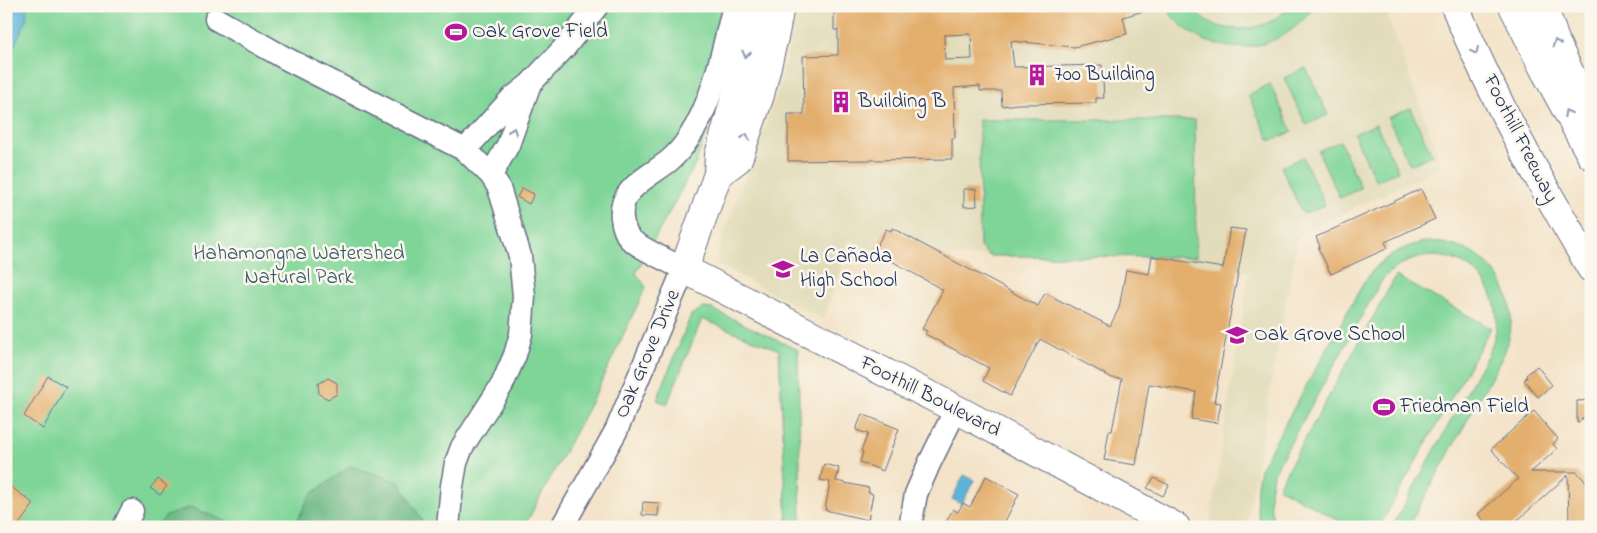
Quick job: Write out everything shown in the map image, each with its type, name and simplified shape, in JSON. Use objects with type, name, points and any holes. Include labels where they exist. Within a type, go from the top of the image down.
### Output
[{"type":"main road","name":"Oak Grove Drive","points":[[684,269],[718,174],[719,155],[739,84],[757,6]]},
{"type":"main road","points":[[718,174],[738,159],[760,95],[780,6]]},
{"type":"main road","name":"Foothill Freeway","points":[[1456,6],[1491,86],[1558,212],[1591,268]]},
{"type":"main road","points":[[1512,6],[1565,110],[1591,155]]},
{"type":"main road","points":[[1543,6],[1556,43],[1591,119]]},
{"type":"main road","points":[[1558,212],[1591,281]]},
{"type":"main road","name":"Foothill Boulevard","points":[[684,269],[1176,527]]},
{"type":"street","points":[[465,150],[511,99],[529,85],[565,47],[597,6]]},
{"type":"street","points":[[684,269],[631,240],[623,228],[621,209],[625,197],[635,186],[671,159],[690,137],[702,115],[734,6]]},
{"type":"street","points":[[216,19],[285,58],[465,150],[491,175],[499,188],[520,256],[524,296],[521,334],[515,355],[502,386],[462,447],[456,462],[448,527]]},
{"type":"street","points":[[491,175],[508,145],[529,85]]},
{"type":"street","name":"Oak Grove Drive","points":[[562,527],[616,432],[684,269]]},
{"type":"street","points":[[910,527],[916,494],[956,410]]},
{"type":"shaded area","name":"La Cañada High School","points":[[796,6],[1384,6],[1442,166],[1298,235],[1246,527],[1221,527],[1210,522],[1249,272],[1152,256],[944,256],[886,229],[874,251],[849,239],[824,320],[719,265],[717,257],[725,231],[777,95]]},
{"type":"green space","name":"Hahamongna Watershed Natural Park","points":[[6,6],[743,6],[735,46],[696,163],[636,273],[646,287],[593,399],[524,527],[6,527]]},
{"type":"green space","points":[[1165,6],[1188,6],[1206,21],[1217,26],[1240,29],[1262,25],[1273,20],[1291,6],[1314,6],[1299,24],[1281,37],[1261,44],[1240,47],[1218,45],[1198,37],[1180,24]]},
{"type":"green space","points":[[1306,68],[1328,115],[1306,125],[1284,78]]},
{"type":"green space","points":[[1270,84],[1292,132],[1270,141],[1248,95]]},
{"type":"green space","points":[[1410,108],[1432,155],[1410,165],[1388,118]]},
{"type":"green space","points":[[979,120],[1195,120],[1196,257],[990,256],[980,247]]},
{"type":"green space","points":[[1376,124],[1398,171],[1376,181],[1354,134]]},
{"type":"green space","points":[[1340,141],[1361,188],[1340,198],[1318,151]]},
{"type":"green space","points":[[1303,157],[1325,205],[1303,214],[1281,167]]},
{"type":"green space","points":[[1424,242],[1447,244],[1468,251],[1485,262],[1498,277],[1507,294],[1511,314],[1509,336],[1502,358],[1408,527],[1392,527],[1489,352],[1496,326],[1494,302],[1484,282],[1468,267],[1449,258],[1426,257],[1403,263],[1382,280],[1273,474],[1270,501],[1277,527],[1262,527],[1256,498],[1260,469],[1364,282],[1382,261],[1397,251]]},
{"type":"green space","name":"Friedman Field","points":[[1396,276],[1491,328],[1379,527],[1350,527],[1278,487]]},
{"type":"green space","points":[[703,308],[712,309],[798,350],[801,527],[787,527],[779,350],[702,319],[667,404],[657,400],[691,315]]},
{"type":"green space","points":[[351,466],[399,482],[426,527],[281,527],[298,519],[310,495]]},
{"type":"green space","points":[[191,507],[240,527],[156,527],[166,516]]},
{"type":"water","points":[[6,6],[27,6],[26,21],[6,63]]},
{"type":"water","points":[[964,475],[974,480],[962,504],[952,499]]},
{"type":"building","points":[[834,6],[1147,6],[1147,10],[1123,17],[1127,34],[1074,47],[1011,41],[1014,67],[1102,65],[1104,98],[1096,98],[1096,103],[1002,106],[1001,91],[980,91],[980,86],[954,88],[955,138],[952,138],[952,159],[788,161],[788,114],[804,114],[803,56],[838,55],[838,30],[834,30]],"holes":[[[971,34],[972,59],[945,60],[944,35]]]},
{"type":"building","points":[[522,188],[534,194],[529,204],[517,197]]},
{"type":"building","points":[[964,189],[976,189],[977,206],[964,207]]},
{"type":"building","points":[[1421,189],[1435,219],[1385,242],[1388,248],[1331,274],[1318,248],[1320,247],[1316,237]]},
{"type":"building","points":[[892,228],[1038,306],[1045,293],[1110,326],[1119,308],[1126,270],[1149,274],[1152,256],[1223,268],[1230,228],[1246,230],[1214,402],[1221,403],[1217,423],[1191,419],[1196,392],[1149,384],[1136,465],[1104,460],[1109,431],[1112,431],[1122,379],[1112,378],[1040,339],[1010,396],[983,381],[989,368],[925,334],[927,331],[922,329],[943,290],[874,251],[886,229],[891,231]]},
{"type":"building","points":[[1537,366],[1552,385],[1538,397],[1524,380],[1527,377],[1526,375]]},
{"type":"building","points":[[48,376],[66,387],[43,429],[24,416]]},
{"type":"building","points":[[328,378],[337,383],[337,394],[328,399],[319,394],[318,384]]},
{"type":"building","points":[[1591,400],[1591,412],[1577,423],[1577,401]]},
{"type":"building","points":[[1534,411],[1558,439],[1553,444],[1557,449],[1531,472],[1577,472],[1591,488],[1591,527],[1569,527],[1568,475],[1510,527],[1489,527],[1478,514],[1518,479],[1491,449]]},
{"type":"building","points":[[862,414],[899,429],[883,471],[860,462],[863,452],[861,451],[868,434],[856,430]]},
{"type":"building","points":[[824,464],[839,468],[836,481],[869,488],[868,492],[873,494],[868,520],[825,510],[830,482],[820,480]]},
{"type":"building","points":[[986,476],[1019,494],[1002,527],[943,527],[953,509],[958,512],[963,503],[970,507]]},
{"type":"building","points":[[1154,478],[1169,485],[1163,496],[1147,488]]},
{"type":"building","points":[[158,479],[167,486],[160,495],[150,488]]},
{"type":"building","points":[[6,483],[34,504],[17,527],[6,527]]},
{"type":"building","points":[[643,502],[659,503],[658,516],[642,515]]},
{"type":"place","name":"Oak Grove Field","points":[[456,32]]},
{"type":"place","name":"700 Building","points":[[1037,75]]},
{"type":"place","name":"Building B","points":[[841,102]]},
{"type":"place","name":"La Cañada High School","points":[[783,269]]},
{"type":"place","name":"Oak Grove School","points":[[1237,335]]},
{"type":"place","name":"Friedman Field","points":[[1384,407]]}]
